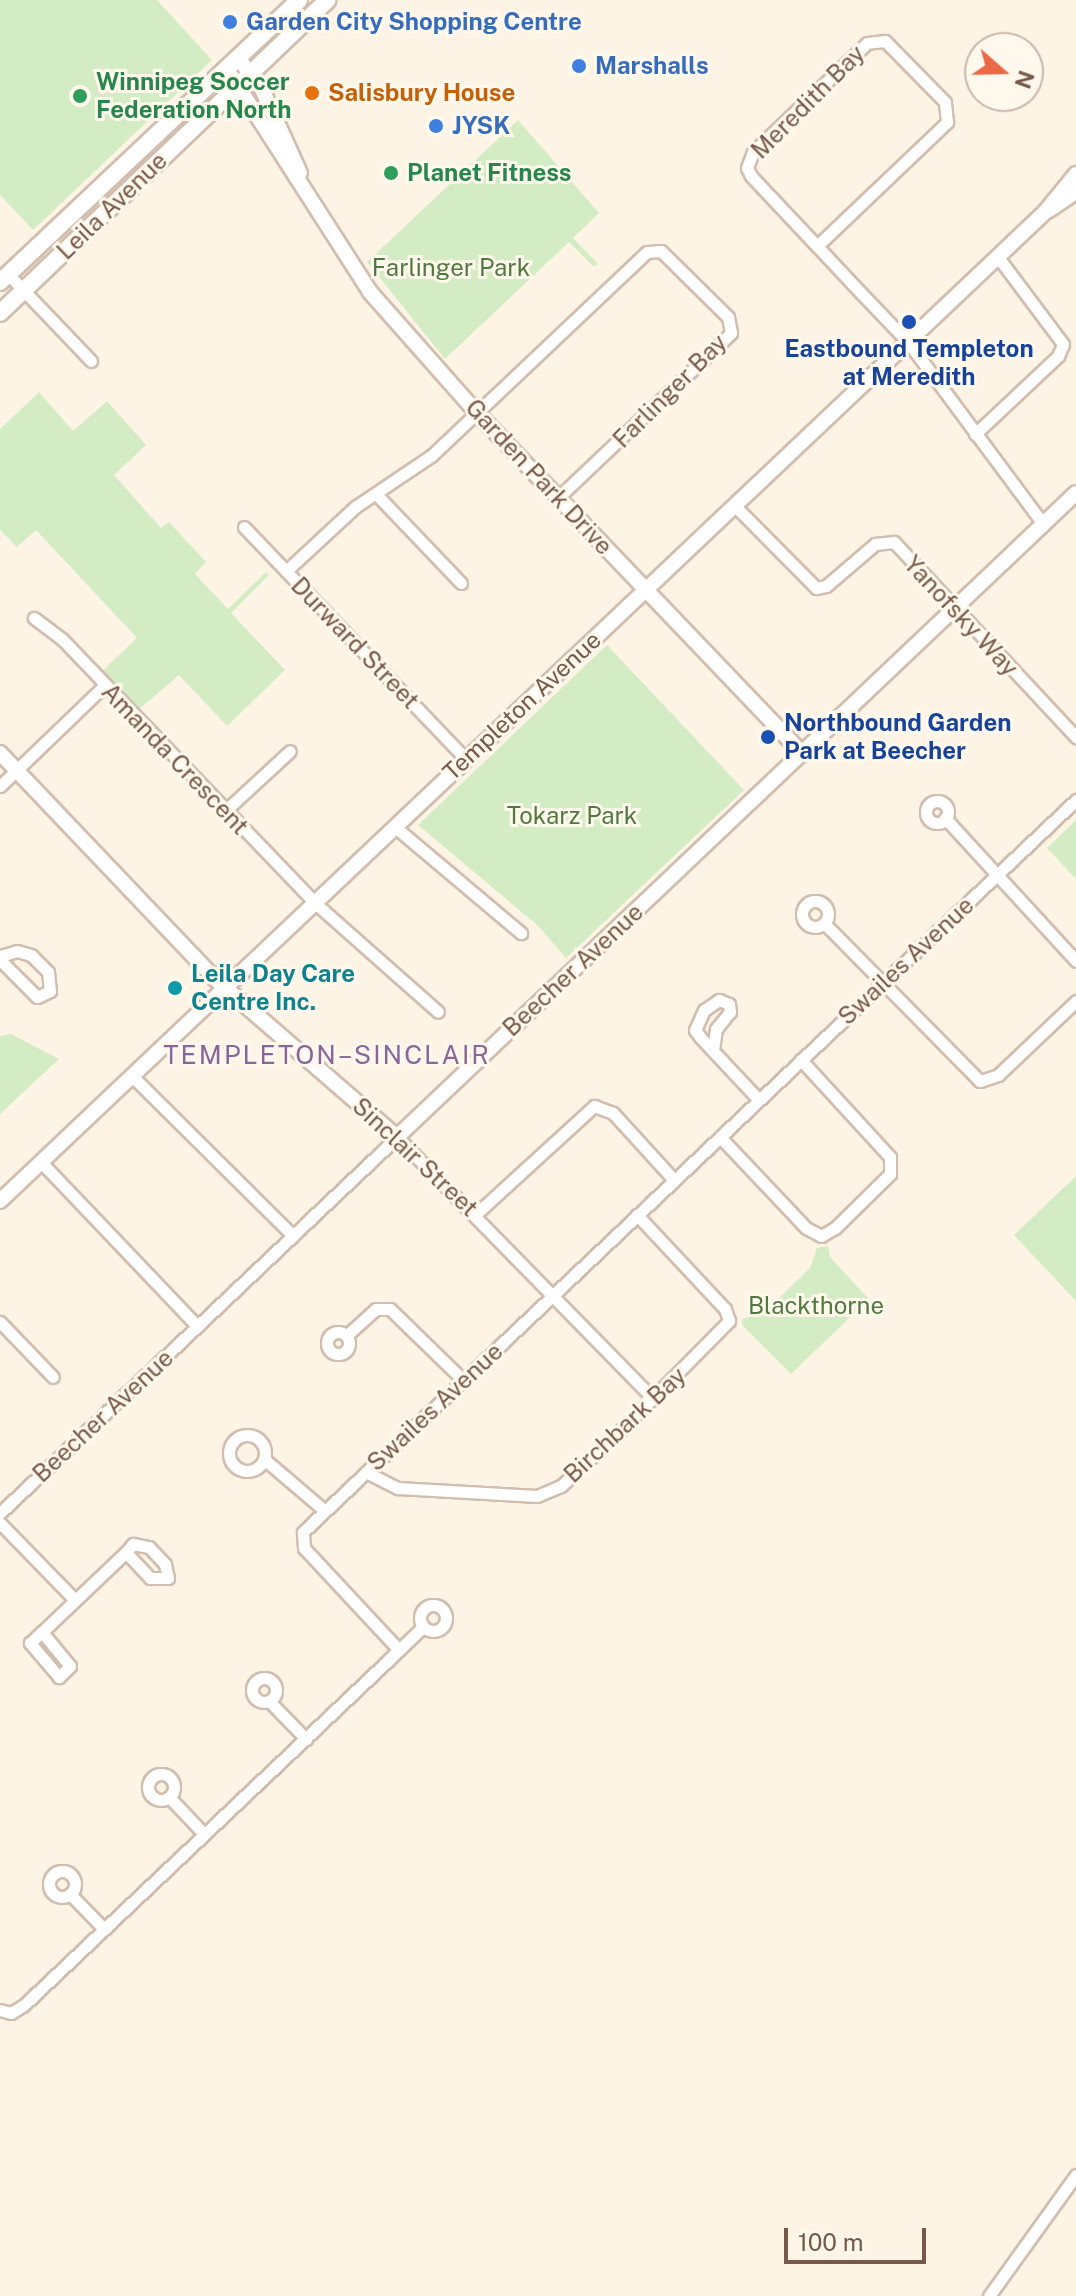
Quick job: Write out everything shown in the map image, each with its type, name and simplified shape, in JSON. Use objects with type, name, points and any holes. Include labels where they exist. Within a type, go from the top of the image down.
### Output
[{"type":"main road","name":"Leila Avenue","points":[[4,278],[299,0]]},
{"type":"main road","name":"Leila Avenue","points":[[0,313],[328,0]]},
{"type":"street","name":"Meredith Bay","points":[[817,246],[947,122],[945,102],[885,41],[867,43],[749,158],[751,176],[817,246],[908,342],[1043,524]]},
{"type":"street","name":"Garden Park Drive","points":[[232,64],[245,78],[295,153],[302,181],[370,292],[477,413],[802,753]]},
{"type":"street","name":"Templeton Avenue","points":[[0,1201],[998,257],[1045,212],[1076,174]]},
{"type":"street","name":"Templeton Avenue","points":[[1045,212],[1076,192]]},
{"type":"street","name":"Farlinger Bay","points":[[286,571],[355,507],[431,456],[647,252],[668,254],[728,317],[728,339],[558,498]]},
{"type":"street","points":[[975,434],[1058,356],[1063,344],[998,257]]},
{"type":"street","points":[[4,278],[24,291],[91,361]]},
{"type":"street","name":"Beecher Avenue","points":[[0,1513],[1076,493]]},
{"type":"street","points":[[376,494],[461,583]]},
{"type":"street","name":"Yanofsky Way","points":[[734,505],[808,584],[826,586],[885,540],[894,542],[1076,737]]},
{"type":"street","name":"Durward Street","points":[[244,527],[466,759]]},
{"type":"street","name":"Amanda Crescent","points":[[34,618],[62,639],[315,903],[438,1012]]},
{"type":"street","points":[[0,786],[104,686]]},
{"type":"street","points":[[225,811],[290,751]]},
{"type":"street","name":"Sinclair Street","points":[[0,753],[224,988],[397,1137],[477,1213],[654,1399]]},
{"type":"street","name":"Swailes Avenue","points":[[399,1650],[301,1542],[303,1532],[1076,800]]},
{"type":"street","points":[[945,818],[1076,961]]},
{"type":"street","points":[[395,827],[521,933]]},
{"type":"street","points":[[824,923],[980,1081],[998,1075],[1076,1001]]},
{"type":"street","points":[[17,951],[31,955],[48,972],[50,991],[37,997],[0,958],[17,951]]},
{"type":"street","points":[[713,1050],[759,1100]]},
{"type":"street","points":[[720,1137],[806,1228],[821,1236],[835,1228],[890,1174],[890,1157],[801,1060]]},
{"type":"street","points":[[132,1076],[293,1236]]},
{"type":"street","points":[[477,1213],[594,1106],[613,1113],[674,1180]]},
{"type":"street","points":[[41,1162],[197,1326]]},
{"type":"street","name":"Birchbark Bay","points":[[366,1472],[398,1488],[537,1496],[561,1486],[654,1399],[729,1321],[725,1309],[637,1215]]},
{"type":"street","points":[[347,1335],[376,1309],[390,1309],[463,1380]]},
{"type":"street","points":[[0,1322],[53,1377]]},
{"type":"street","points":[[264,1459],[325,1511]]},
{"type":"street","points":[[0,1523],[75,1600]]},
{"type":"street","points":[[42,1632],[126,1552]]},
{"type":"street","points":[[0,2010],[11,2013],[24,2005],[423,1627]]},
{"type":"street","points":[[270,1702],[306,1739]]},
{"type":"street","points":[[169,1797],[203,1833]]},
{"type":"street","points":[[70,1894],[104,1929]]},
{"type":"street","points":[[989,2296],[1076,2175]]},
{"type":"green space","name":"Winnipeg Soccer Federation North","points":[[0,0],[157,0],[212,60],[33,230],[0,195]]},
{"type":"green space","name":"Farlinger Park","points":[[518,120],[599,213],[573,238],[598,264],[594,267],[569,242],[445,359],[367,262]]},
{"type":"green space","points":[[39,392],[73,431],[107,401],[146,445],[114,475],[161,528],[169,522],[206,562],[195,574],[228,609],[266,572],[269,575],[231,613],[285,670],[227,726],[179,675],[136,712],[99,674],[137,638],[36,530],[17,547],[0,530],[0,429]]},
{"type":"green space","name":"Tokarz Park","points":[[607,645],[744,790],[566,958],[537,925],[418,825]]},
{"type":"green space","points":[[1076,820],[1076,879],[1047,848]]},
{"type":"green space","points":[[11,1034],[59,1059],[0,1114],[0,1036]]},
{"type":"green space","points":[[1076,1176],[1076,1301],[1014,1235]]},
{"type":"green space","name":"Blackthorne","points":[[828,1246],[830,1257],[869,1299],[791,1374],[742,1325],[742,1319],[763,1314],[810,1268],[817,1248]]},
{"type":"place","name":"Garden City Shopping Centre","points":[[230,22]]},
{"type":"place","name":"Marshalls","points":[[579,66]]},
{"type":"place","name":"Salisbury House","points":[[312,93]]},
{"type":"place","name":"Winnipeg Soccer Federation North","points":[[80,96]]},
{"type":"place","name":"JYSK","points":[[436,126]]},
{"type":"place","name":"Planet Fitness","points":[[391,173]]},
{"type":"place","name":"Eastbound Templeton at Meredith","points":[[909,322]]},
{"type":"place","name":"Northbound Garden Park at Beecher","points":[[768,737]]},
{"type":"place","name":"Leila Day Care Centre Inc.","points":[[175,988]]},
{"type":"district","name":"TEMPLETON–SINCLAIR","points":[[327,1055]]}]
